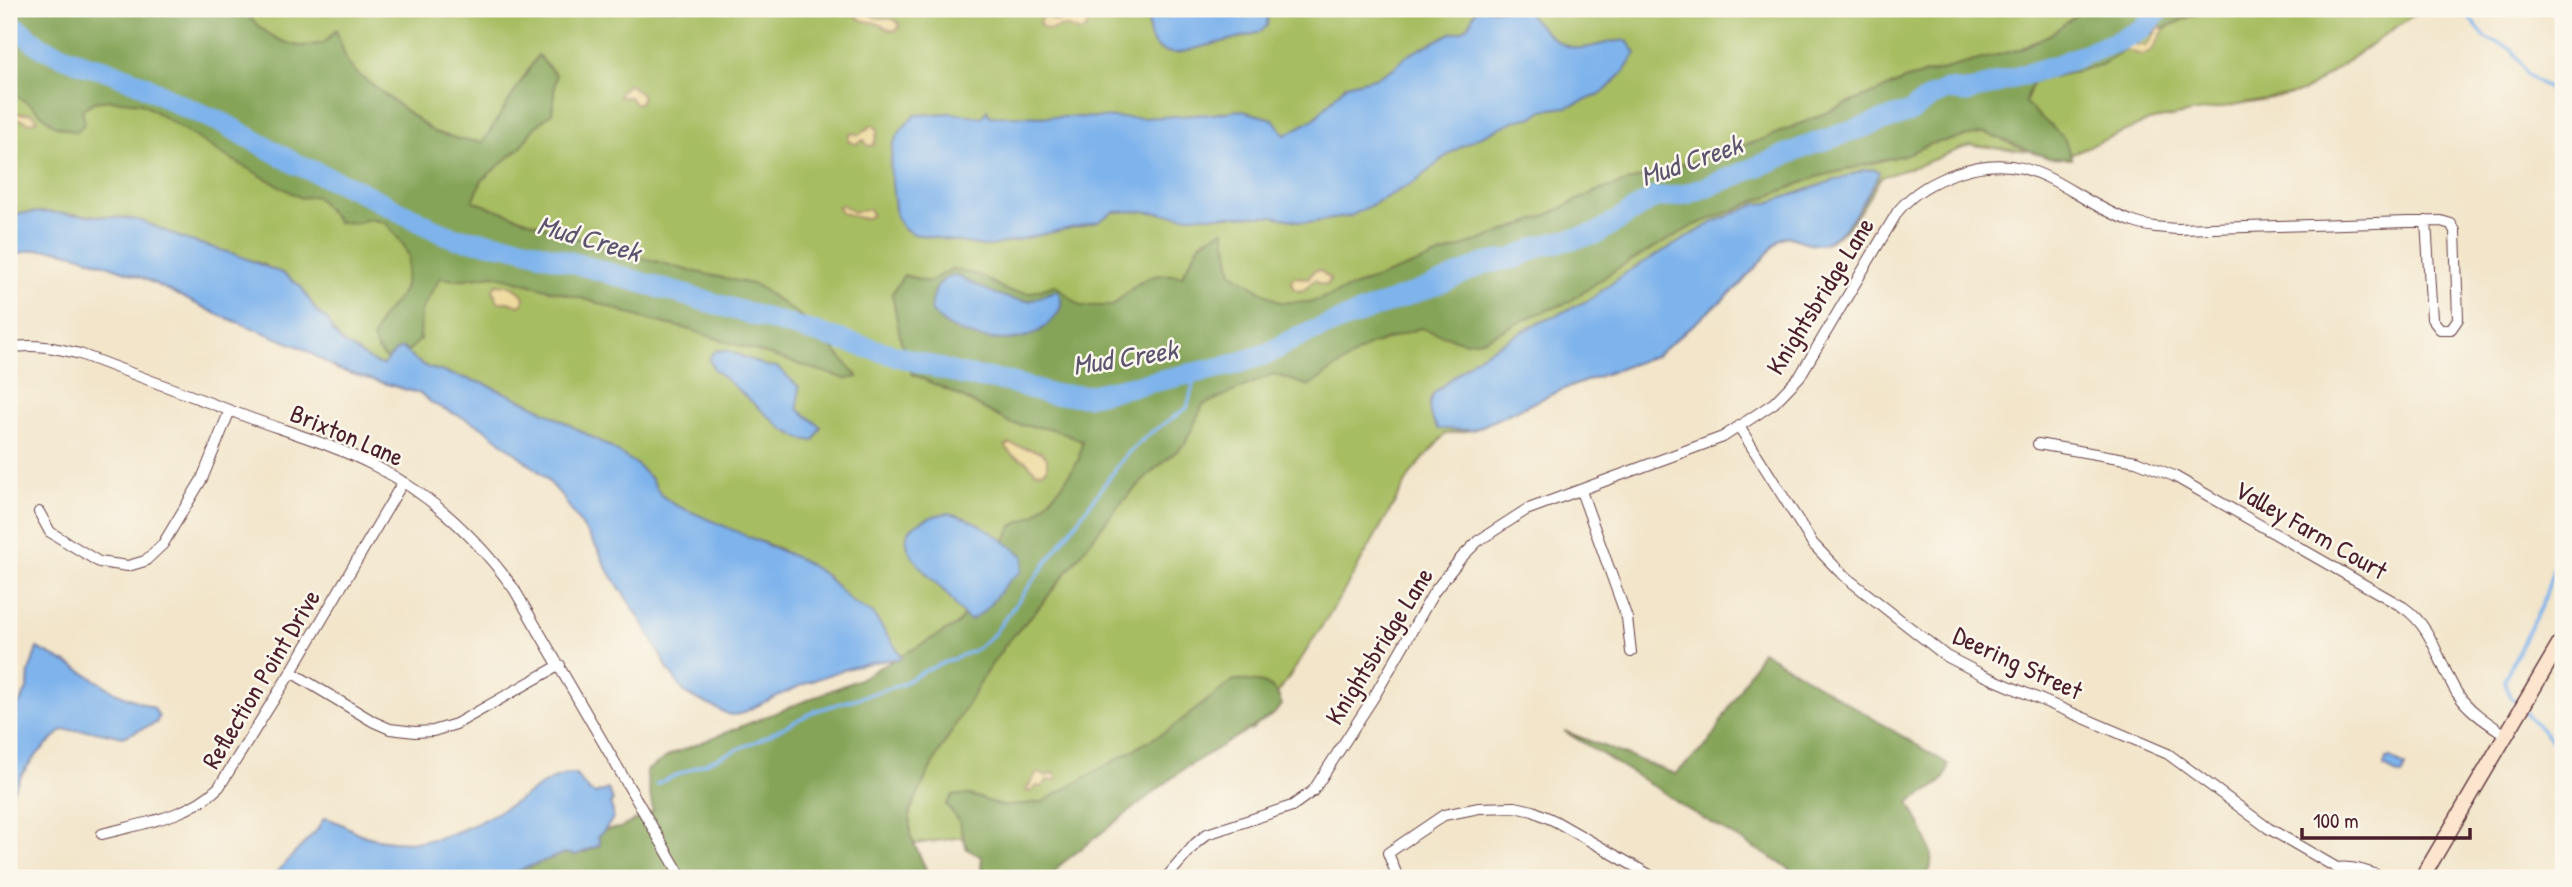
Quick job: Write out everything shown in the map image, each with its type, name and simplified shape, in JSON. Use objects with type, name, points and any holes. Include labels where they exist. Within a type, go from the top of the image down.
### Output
[{"type":"main road","points":[[2422,878],[2563,638]]},
{"type":"street","name":"Knightsbridge Lane","points":[[1166,878],[1196,843],[1207,835],[1292,806],[1314,791],[1375,695],[1434,593],[1461,558],[1487,534],[1526,510],[1695,448],[1740,428],[1774,403],[1800,376],[1891,222],[1905,203],[1922,188],[1965,170],[2001,165],[2028,169],[2057,181],[2129,221],[2154,228],[2178,229],[2427,221],[2441,221],[2451,224],[2455,231],[2458,319],[2451,329],[2440,329],[2432,319],[2427,221]]},
{"type":"street","name":"Brixton Lane","points":[[9,348],[43,346],[80,354],[230,410],[374,465],[440,509],[495,562],[514,589],[682,878]]},
{"type":"street","points":[[39,512],[50,532],[99,562],[128,566],[145,561],[163,544],[202,479],[230,410]]},
{"type":"street","name":"Deering Street","points":[[1740,428],[1813,544],[1862,592],[1947,656],[1983,675],[2168,754],[2268,828],[2337,868],[2344,878]]},
{"type":"street","name":"Valley Farm Court","points":[[2038,444],[2136,461],[2174,476],[2403,607],[2426,629],[2450,680],[2463,700],[2482,719],[2506,735]]},
{"type":"street","name":"Reflection Point Drive","points":[[102,834],[175,814],[210,796],[231,772],[403,482]]},
{"type":"street","points":[[1581,491],[1627,618],[1631,652]]},
{"type":"street","points":[[291,672],[374,722],[390,729],[415,732],[433,731],[456,724],[560,666]]},
{"type":"street","points":[[1398,878],[1388,853],[1444,815],[1479,808],[1514,807],[1533,811],[1555,821],[1637,874],[1655,878]]},
{"type":"street","name":"Deering Street","points":[[2337,868],[2347,866],[2383,878]]},
{"type":"green space","points":[[9,9],[1353,9],[1367,13],[1369,9],[2422,9],[2303,92],[2149,121],[2068,155],[1970,145],[1881,177],[1855,218],[1838,236],[1818,244],[1786,236],[1780,239],[1739,286],[1657,355],[1561,390],[1473,430],[1445,434],[1412,472],[1344,591],[1252,730],[1191,742],[1013,830],[893,847],[902,657],[873,614],[851,602],[825,575],[777,548],[724,528],[673,504],[661,495],[651,479],[636,465],[610,447],[533,405],[485,384],[429,368],[407,352],[383,365],[375,363],[343,343],[332,330],[329,321],[317,312],[301,287],[262,264],[184,239],[142,221],[43,212],[9,214]]},
{"type":"green space","points":[[9,9],[243,9],[268,33],[284,42],[301,46],[324,43],[336,30],[348,64],[434,132],[462,140],[483,142],[538,55],[556,75],[552,113],[534,128],[521,147],[482,180],[473,201],[594,244],[687,270],[756,285],[812,324],[858,377],[846,379],[595,302],[494,275],[456,280],[440,278],[421,311],[420,340],[407,352],[398,350],[387,360],[377,349],[373,339],[380,320],[404,290],[409,257],[386,223],[369,219],[357,223],[338,222],[316,196],[301,198],[229,158],[141,103],[110,100],[94,102],[82,110],[85,123],[76,132],[54,125],[31,105],[9,92]]},
{"type":"green space","points":[[2085,9],[2230,9],[2200,12],[2145,37],[2101,65],[2033,82],[2025,103],[2064,138],[2072,159],[2049,158],[1985,133],[1930,144],[1904,155],[1817,177],[1693,226],[1615,270],[1569,302],[1532,316],[1483,340],[1465,342],[1420,328],[1368,346],[1309,386],[1273,374],[1203,405],[1185,444],[1118,506],[1041,605],[1006,644],[985,674],[932,765],[910,811],[910,835],[926,869],[920,878],[499,878],[565,853],[579,853],[591,849],[600,845],[597,837],[604,830],[620,828],[653,811],[646,771],[670,755],[857,680],[958,624],[984,582],[1012,526],[1035,515],[1063,484],[1079,459],[1082,441],[1052,429],[1012,424],[912,374],[901,341],[892,294],[904,275],[928,282],[952,269],[981,276],[1008,291],[1030,293],[1055,285],[1081,306],[1112,306],[1143,280],[1160,275],[1182,276],[1201,242],[1224,230],[1232,273],[1279,302],[1312,302],[1543,217],[1594,192],[1761,140],[1907,79],[2020,49],[2049,35]]},
{"type":"green space","points":[[1762,651],[1948,764],[1945,777],[1940,783],[1909,802],[1930,851],[1930,870],[1925,878],[1806,878],[1682,806],[1564,731],[1675,774],[1708,744]]},
{"type":"green space","points":[[1234,680],[1270,686],[1282,705],[1274,714],[1185,768],[1060,865],[1051,878],[980,878],[982,857],[967,849],[958,819],[946,805],[953,795],[970,795],[1003,806],[1042,802],[1170,729]]},
{"type":"sand","points":[[857,9],[894,20],[900,25],[897,30],[891,30],[863,21],[855,15]]},
{"type":"sand","points":[[1044,15],[1056,21],[1083,16],[1087,20],[1087,28],[1080,32],[1064,26],[1048,30],[1039,22]]},
{"type":"sand","points":[[2160,26],[2164,30],[2151,52],[2142,55],[2123,49],[2122,46],[2126,43],[2146,46]]},
{"type":"sand","points":[[629,84],[643,96],[640,103],[634,103],[630,97],[619,97],[620,92]]},
{"type":"sand","points":[[9,111],[31,113],[38,119],[31,123],[19,119],[9,121]]},
{"type":"sand","points":[[872,125],[878,129],[874,145],[868,146],[864,140],[855,144],[848,141],[849,135],[859,135]]},
{"type":"sand","points":[[843,205],[853,212],[869,209],[872,215],[861,218],[841,213],[838,207]]},
{"type":"sand","points":[[1320,270],[1330,279],[1328,285],[1315,280],[1303,290],[1293,288],[1291,281],[1294,277],[1308,278],[1314,271]]},
{"type":"sand","points":[[496,284],[515,288],[524,297],[523,303],[519,306],[498,302],[493,290]]},
{"type":"sand","points":[[1010,444],[1041,452],[1047,458],[1047,469],[1042,472],[1035,471],[1026,461],[1012,455],[1005,446]]},
{"type":"sand","points":[[1039,773],[1046,776],[1055,773],[1057,778],[1054,781],[1047,780],[1042,787],[1037,786],[1031,792],[1026,791],[1035,775]]},
{"type":"water","points":[[1148,9],[1268,9],[1267,26],[1257,33],[1178,53],[1168,52],[1160,50],[1152,40]]},
{"type":"water","points":[[1476,9],[1523,9],[1549,35],[1565,45],[1583,48],[1627,41],[1636,53],[1623,73],[1605,91],[1567,107],[1543,110],[1533,117],[1514,121],[1475,139],[1450,153],[1415,182],[1351,216],[1308,223],[1273,216],[1183,216],[1142,211],[1114,212],[1097,222],[991,246],[914,234],[903,228],[896,217],[890,166],[893,144],[915,115],[951,113],[983,117],[987,110],[990,116],[1143,118],[1239,110],[1273,119],[1285,135],[1314,119],[1346,85],[1378,77],[1395,67],[1406,56],[1451,33],[1462,31],[1469,25]]},
{"type":"water","points":[[1875,169],[1879,172],[1878,176],[1868,195],[1836,236],[1818,244],[1786,236],[1780,239],[1739,286],[1657,355],[1561,390],[1473,430],[1438,429],[1435,425],[1429,408],[1433,394],[1478,356],[1591,299],[1627,272],[1716,221],[1757,204],[1768,203]]},
{"type":"water","points":[[43,212],[142,221],[184,239],[237,255],[284,274],[301,287],[317,312],[329,321],[332,331],[343,343],[375,363],[383,365],[397,350],[403,348],[412,358],[429,368],[485,384],[533,405],[636,464],[651,479],[661,495],[673,504],[802,560],[825,575],[852,602],[873,614],[902,657],[839,671],[740,714],[730,715],[686,694],[669,671],[599,551],[561,495],[542,474],[481,426],[433,404],[421,394],[339,370],[300,347],[217,314],[143,278],[56,250],[33,250],[9,256],[9,214]]},
{"type":"water","points":[[954,275],[999,295],[1018,300],[1031,301],[1058,291],[1060,308],[1056,316],[1041,330],[1019,338],[991,339],[963,333],[950,327],[931,310],[940,283]]},
{"type":"water","points":[[726,350],[766,366],[777,367],[799,387],[798,409],[821,427],[814,441],[802,439],[783,429],[714,369],[709,359],[715,351]]},
{"type":"water","points":[[948,513],[979,524],[1024,556],[1021,572],[1007,583],[985,610],[970,620],[914,559],[907,540],[909,531],[917,524]]},
{"type":"water","points":[[37,648],[117,693],[154,708],[159,717],[156,723],[123,737],[96,731],[63,730],[32,761],[9,799],[9,723],[28,687],[29,672]]},
{"type":"water","points":[[2390,758],[2405,766],[2403,775],[2384,767],[2386,759]]},
{"type":"water","points":[[575,774],[589,791],[595,794],[608,789],[613,801],[610,804],[613,818],[598,837],[600,845],[576,855],[565,853],[499,878],[271,878],[317,830],[324,818],[373,838],[399,841],[436,839],[472,826],[552,780]]},
{"type":"waterway","name":"Mud Creek","points":[[9,22],[42,48],[143,85],[182,106],[223,123],[296,164],[355,189],[454,238],[518,247],[963,375],[1006,381],[1049,394],[1086,396],[1232,365],[1269,353],[1297,337],[1446,281],[1483,264],[1516,258],[1540,246],[1596,234],[1655,197],[1687,194],[1812,144],[1910,112],[1931,97],[1947,90],[1967,92],[2060,64],[2141,30],[2161,9]]},
{"type":"waterway","points":[[2462,9],[2486,38],[2512,49],[2526,74],[2547,87],[2563,106]]},
{"type":"waterway","points":[[656,784],[759,740],[815,711],[900,685],[926,670],[975,650],[993,635],[1126,455],[1149,434],[1187,408],[1196,374]]},
{"type":"waterway","points":[[2519,705],[2511,697],[2504,680],[2544,600],[2556,560],[2563,520]]},
{"type":"waterway","points":[[2524,711],[2563,753]]}]
